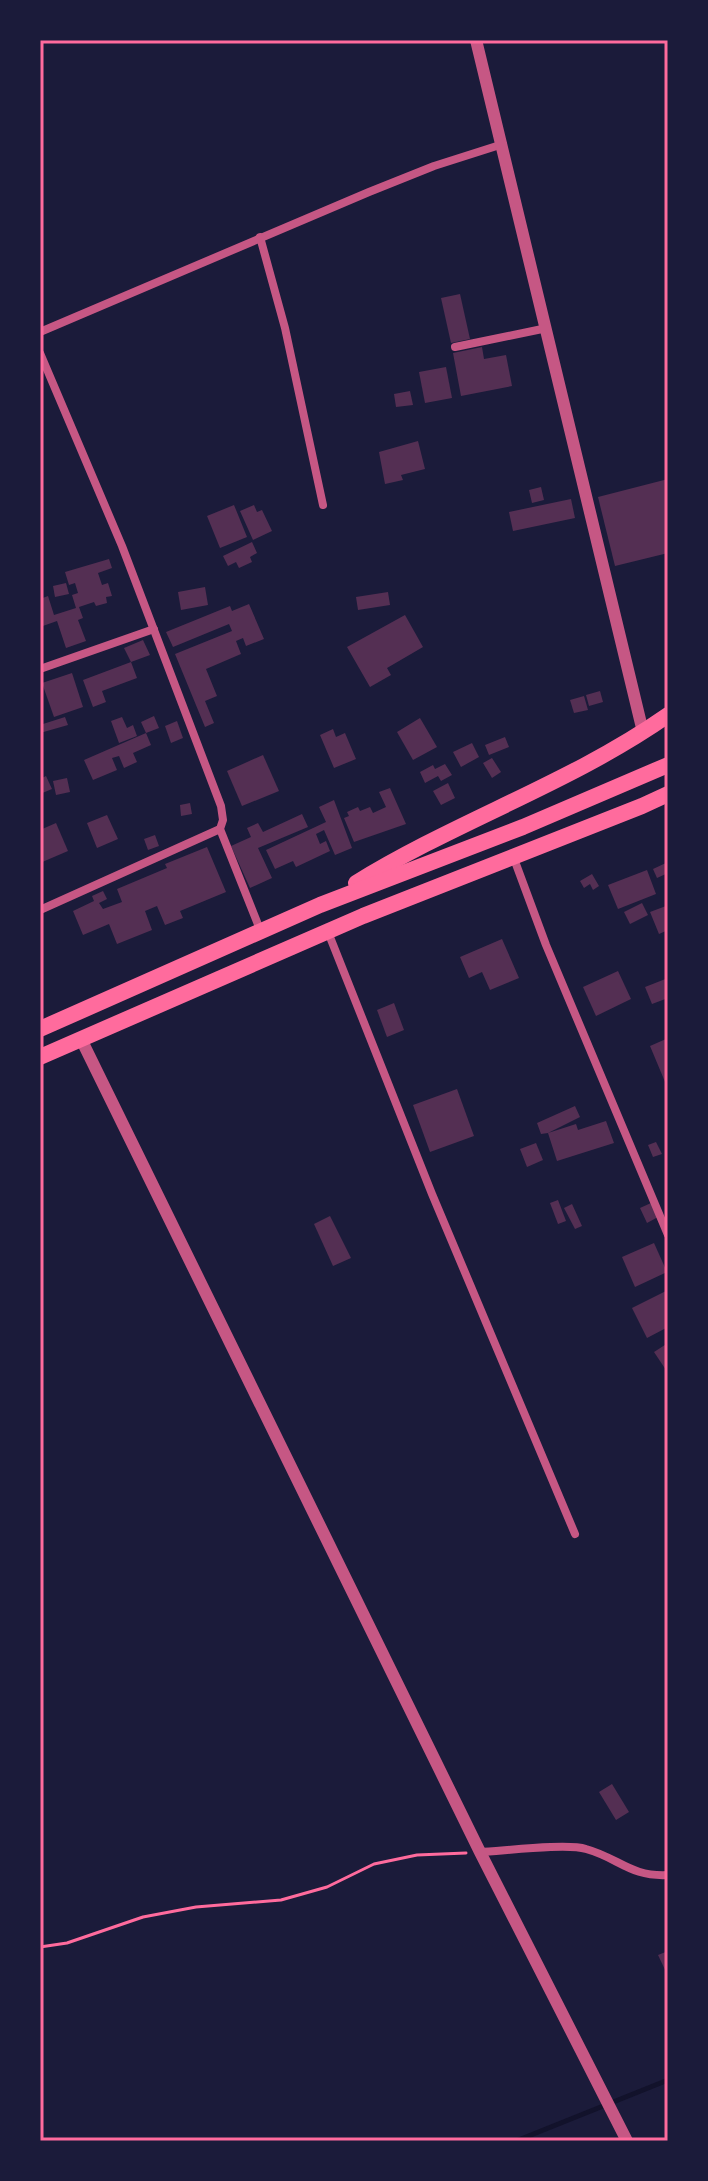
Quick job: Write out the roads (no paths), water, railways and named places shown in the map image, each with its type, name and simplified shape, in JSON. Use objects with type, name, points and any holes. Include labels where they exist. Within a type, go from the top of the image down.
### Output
[{"type":"highway","points":[[320,905],[402,855],[551,781],[643,732],[668,715]]},
{"type":"highway","points":[[40,1029],[320,905],[523,827],[668,765]]},
{"type":"highway","points":[[40,1057],[327,931],[668,794]]},
{"type":"highway","points":[[642,806],[668,803]]},
{"type":"street","points":[[476,40],[643,732]]},
{"type":"street","points":[[40,332],[434,166],[503,144]]},
{"type":"street","points":[[260,237],[285,328],[323,505]]},
{"type":"street","points":[[455,347],[547,328]]},
{"type":"street","points":[[40,353],[154,629],[221,806],[223,820],[220,829],[261,932]]},
{"type":"street","points":[[40,669],[154,629]]},
{"type":"street","points":[[40,910],[220,829]]},
{"type":"street","points":[[513,856],[546,945],[668,1235]]},
{"type":"street","points":[[327,931],[437,1208],[575,1534]]},
{"type":"street","points":[[81,1039],[480,1852],[627,2141]]},
{"type":"street","points":[[480,1852],[583,1848],[630,1870],[649,1876],[668,1875]]},
{"type":"waterway","points":[[516,2141],[668,2080]]}]
